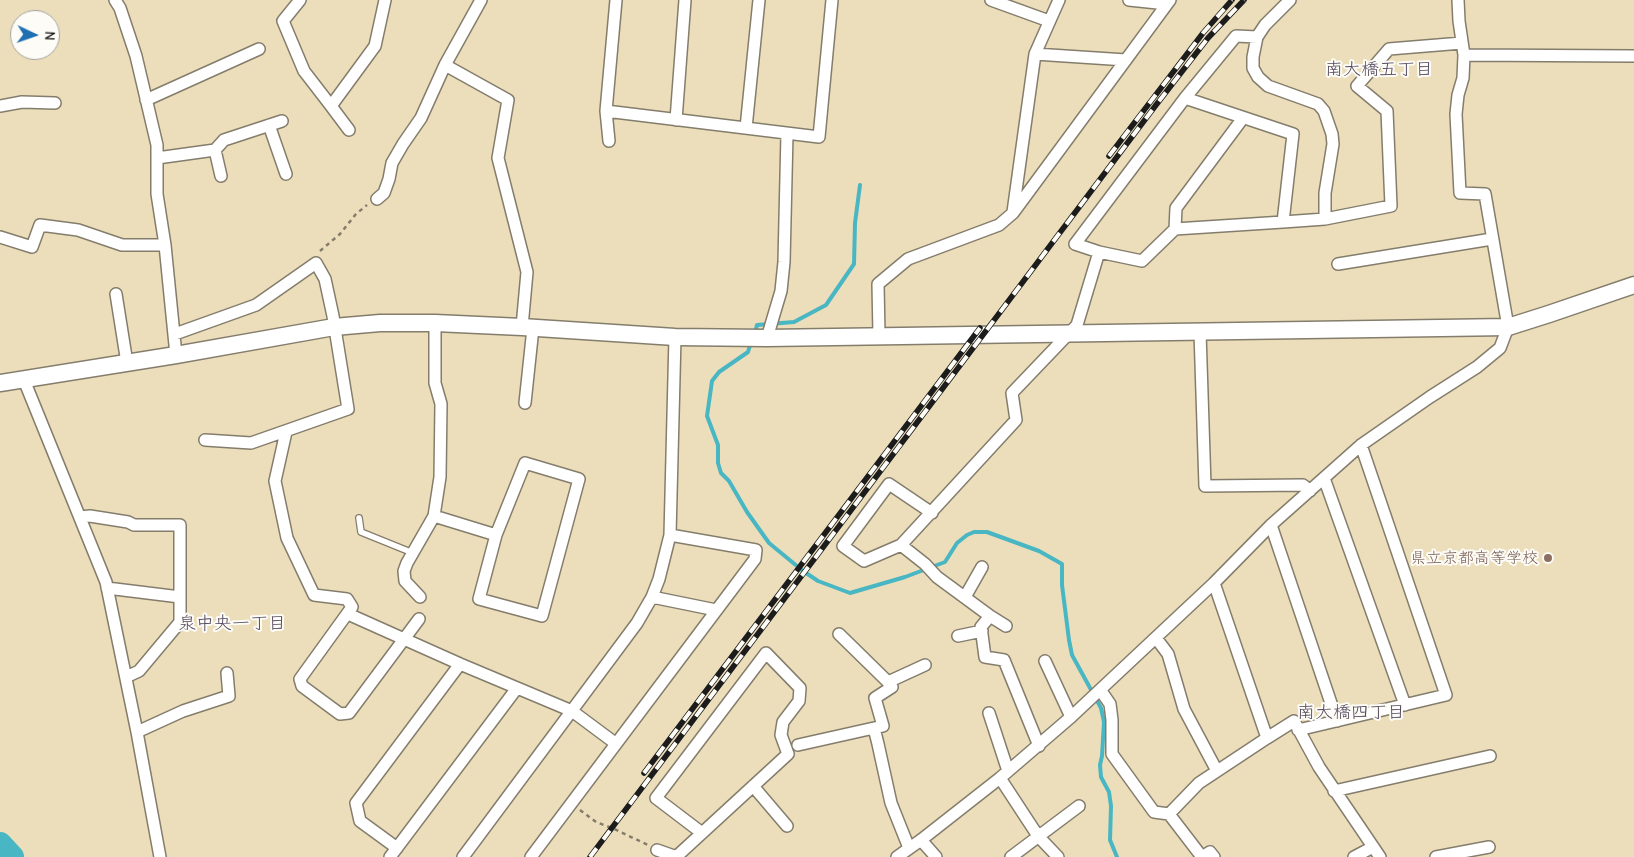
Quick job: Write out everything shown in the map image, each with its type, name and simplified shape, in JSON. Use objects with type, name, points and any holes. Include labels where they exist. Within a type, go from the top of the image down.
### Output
[{"type":"street","points":[[115,0],[120,8],[136,56],[157,145],[157,194],[165,245],[176,355]]},
{"type":"street","points":[[300,0],[284,21],[304,72],[349,130]]},
{"type":"street","points":[[331,106],[374,46],[385,0]]},
{"type":"street","points":[[377,199],[384,193],[392,163],[402,144],[421,118],[445,65],[481,0]]},
{"type":"street","points":[[610,141],[606,111],[616,0]]},
{"type":"street","points":[[676,120],[685,0]]},
{"type":"street","points":[[746,128],[759,0]]},
{"type":"street","points":[[606,111],[819,137],[832,0]]},
{"type":"street","points":[[991,0],[1049,21]]},
{"type":"street","points":[[1013,213],[1035,54],[1059,0]]},
{"type":"street","points":[[1130,0],[1169,2]]},
{"type":"street","points":[[1290,0],[1265,25],[1257,37],[1253,68],[1258,77],[1268,86],[1318,104],[1324,111],[1329,122],[1333,144],[1325,193],[1325,219]]},
{"type":"street","points":[[896,857],[921,840],[1039,746],[1101,691],[1214,583],[1271,525],[1361,445],[1477,367],[1500,348],[1508,327],[1485,194],[1460,192],[1456,114],[1458,95],[1463,78],[1463,49],[1458,0]]},
{"type":"street","points":[[879,336],[878,284],[908,259],[1000,226],[1013,213],[1169,2]]},
{"type":"street","points":[[1257,37],[1236,36],[1185,98],[1075,244],[1099,252],[1142,261],[1175,229],[1325,219],[1391,206],[1387,111],[1357,86],[1389,49],[1463,49],[1634,56]]},
{"type":"street","points":[[146,100],[259,49]]},
{"type":"street","points":[[1035,54],[1126,60]]},
{"type":"street","points":[[445,65],[508,100],[498,158],[527,272],[525,403]]},
{"type":"street","points":[[1185,98],[1293,134],[1283,222]]},
{"type":"street","points":[[0,106],[22,102],[55,103]]},
{"type":"street","points":[[1175,229],[1176,208],[1243,118]]},
{"type":"street","points":[[157,158],[215,150],[224,140],[282,121]]},
{"type":"street","points":[[269,125],[286,174]]},
{"type":"street","points":[[767,338],[781,291],[784,262],[787,134]]},
{"type":"street","points":[[215,150],[220,176]]},
{"type":"street","points":[[0,237],[32,247],[40,225],[78,230],[122,245],[165,245]]},
{"type":"street","points":[[1338,264],[1492,239]]},
{"type":"street","points":[[932,513],[890,484],[843,546],[864,561],[901,545],[932,513],[1016,420],[1012,393],[1078,325],[1099,252]]},
{"type":"street","points":[[174,334],[256,305],[316,263],[325,279],[348,409],[251,443],[205,440]]},
{"type":"street","points":[[0,383],[334,327],[380,323],[527,327],[675,337],[767,338],[1508,327],[1634,285]]},
{"type":"street","points":[[116,294],[127,363]]},
{"type":"street","points":[[420,597],[405,581],[404,571],[434,516],[440,477],[441,404],[435,383],[435,323]]},
{"type":"street","points":[[1200,332],[1205,486],[1302,485],[1310,491]]},
{"type":"street","points":[[463,857],[637,623],[652,597],[670,535],[675,337]]},
{"type":"street","points":[[24,380],[107,588],[138,732],[160,857]]},
{"type":"street","points":[[286,432],[275,480],[287,538],[314,595],[347,599],[352,607],[300,679],[302,686],[340,714],[349,713],[419,619]]},
{"type":"street","points":[[1298,730],[1446,695],[1361,445]]},
{"type":"street","points":[[525,463],[579,479],[542,616],[480,599],[496,534],[525,463]]},
{"type":"street","points":[[1324,478],[1406,705]]},
{"type":"street","points":[[80,517],[90,516],[128,522],[134,526],[180,525],[180,622],[139,671],[126,677]]},
{"type":"street","points":[[434,516],[496,534]]},
{"type":"street","points":[[1271,525],[1337,721]]},
{"type":"street","points":[[531,857],[755,559],[756,550],[670,535]]},
{"type":"street","points":[[901,545],[937,577],[1006,626]]},
{"type":"street","points":[[965,597],[982,567]]},
{"type":"street","points":[[1214,583],[1267,738]]},
{"type":"street","points":[[107,588],[180,596]]},
{"type":"street","points":[[652,597],[716,610]]},
{"type":"street","points":[[348,614],[572,711],[615,743]]},
{"type":"street","points":[[990,616],[981,627],[985,657],[1004,660],[1039,746]]},
{"type":"street","points":[[958,636],[982,632]]},
{"type":"street","points":[[798,745],[883,726],[876,698],[892,687],[839,634]]},
{"type":"street","points":[[1156,638],[1168,654],[1184,709],[1217,771]]},
{"type":"street","points":[[658,850],[676,857],[788,754],[781,734],[782,722],[799,701],[800,688],[766,653],[656,798],[702,833]]},
{"type":"street","points":[[1045,661],[1071,717]]},
{"type":"street","points":[[460,664],[356,803],[360,821],[393,852],[517,688]]},
{"type":"street","points":[[888,682],[925,664]]},
{"type":"street","points":[[138,732],[183,711],[229,696],[227,673]]},
{"type":"street","points":[[1101,691],[1110,704],[1112,754],[1154,812],[1169,814],[1202,857],[1210,852],[1214,857]]},
{"type":"street","points":[[989,713],[1004,774],[1038,836],[1058,857]]},
{"type":"street","points":[[1169,814],[1199,783],[1294,721],[1319,767],[1380,857]]},
{"type":"street","points":[[874,728],[891,803],[909,848]]},
{"type":"street","points":[[1334,790],[1490,756]]},
{"type":"street","points":[[753,786],[787,826]]},
{"type":"street","points":[[1012,857],[1079,806]]},
{"type":"street","points":[[921,840],[936,857]]},
{"type":"street","points":[[1354,857],[1373,847]]},
{"type":"street","points":[[1436,857],[1490,847]]},
{"type":"lane","points":[[359,518],[361,532],[413,554]]},
{"type":"path","points":[[316,263],[318,253],[340,234],[356,214],[377,199]]},
{"type":"path","points":[[570,803],[596,822],[658,850]]},
{"type":"waterway","points":[[755,333],[757,325],[794,322],[826,305],[854,264],[855,223],[860,185]]},
{"type":"waterway","points":[[751,342],[748,352],[719,372],[712,381],[707,416],[718,445],[718,463],[721,473],[729,481],[747,512],[769,543],[803,571],[818,581],[850,593],[905,577],[945,562],[957,543],[974,532],[987,532],[1039,551],[1062,564],[1062,585],[1072,655],[1101,708],[1104,722],[1100,765],[1101,777],[1109,792],[1111,806],[1110,840],[1117,857]]},
{"type":"waterway","points":[[0,844],[12,857]]},
{"type":"railway","points":[[1109,156],[1203,33],[1232,0]]},
{"type":"railway","points":[[590,857],[1156,105],[1208,38],[1244,0]]},
{"type":"railway","points":[[644,773],[980,328]]},
{"type":"place","name":"県立京都高等学校","points":[[1548,558]]},
{"type":"district","name":"南大橋五丁目","points":[[1379,70]]},
{"type":"district","name":"泉中央一丁目","points":[[232,624]]},
{"type":"district","name":"南大橋四丁目","points":[[1351,713]]}]
